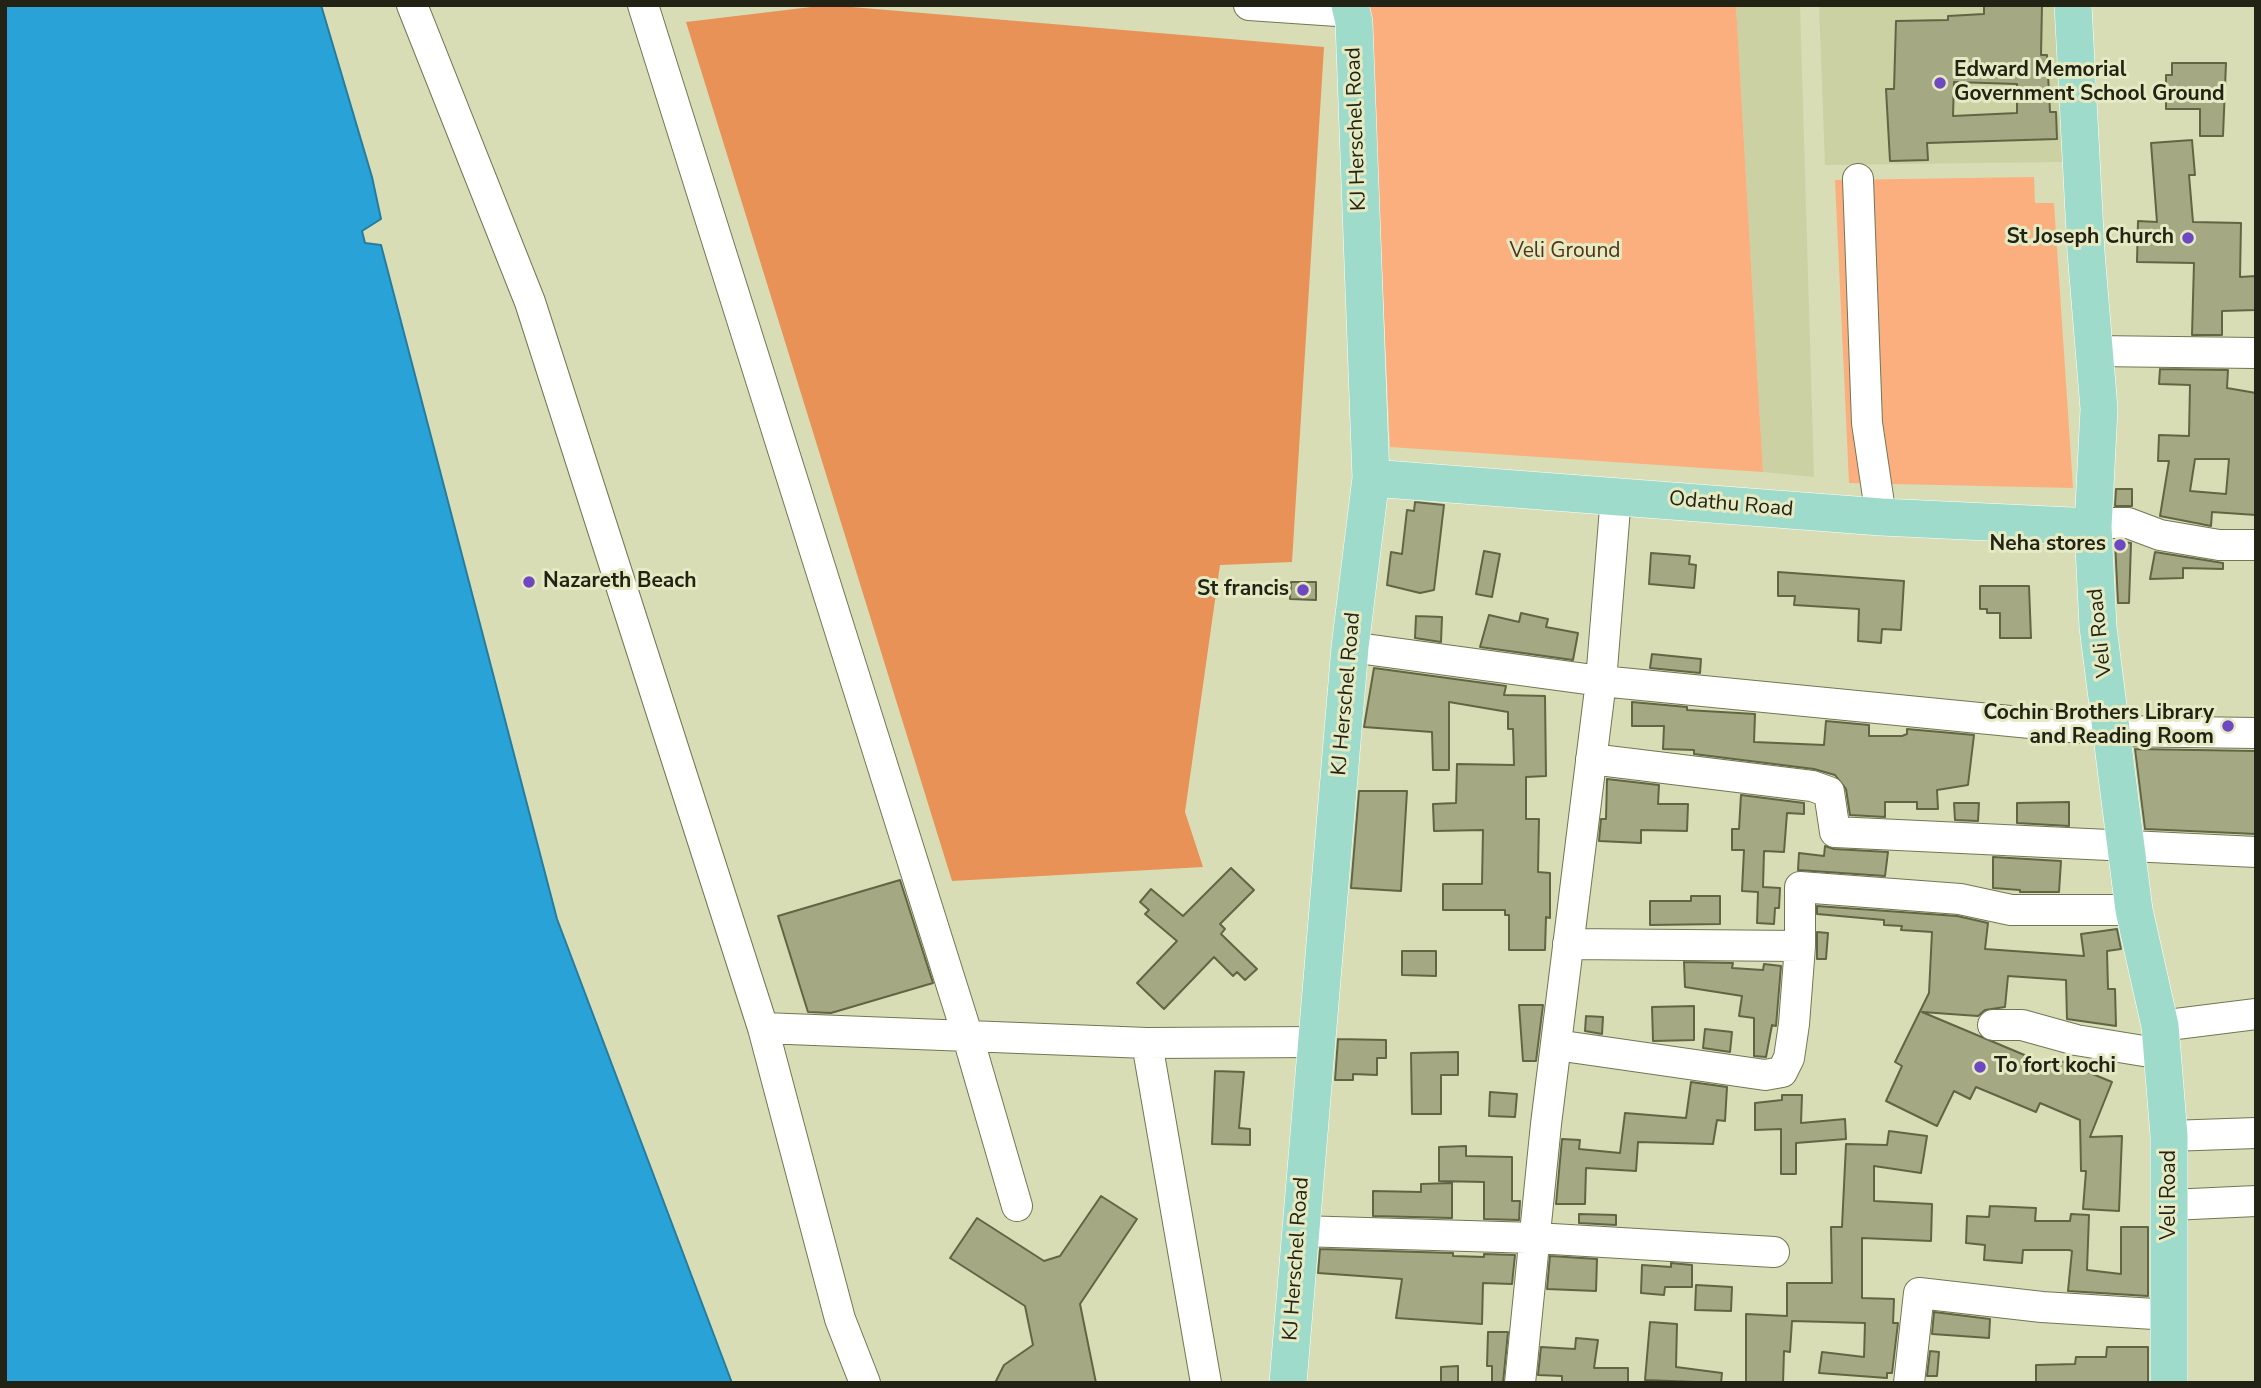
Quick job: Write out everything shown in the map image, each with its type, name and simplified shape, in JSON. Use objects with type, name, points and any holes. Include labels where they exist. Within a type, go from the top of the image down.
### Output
[{"type":"main road","name":"Veli Road","points":[[2073,5],[2099,408],[2092,527],[2098,627],[2134,910],[2161,1040],[2169,1136],[2169,1383]]},
{"type":"main road","name":"KJ Herschel Road","points":[[1288,1383],[1350,647],[1371,478],[1351,9]]},
{"type":"main road","name":"Odathu Road","points":[[1371,478],[1881,517],[2092,527]]},
{"type":"street","points":[[412,5],[530,302],[763,1028],[840,1319],[865,1383]]},
{"type":"street","points":[[643,5],[967,1034],[1017,1206]]},
{"type":"street","points":[[1249,5],[1351,9]]},
{"type":"street","points":[[1858,179],[1867,423],[1881,517]]},
{"type":"street","points":[[2094,351],[2256,353]]},
{"type":"street","points":[[1520,1383],[1556,1045],[1601,681],[1616,496]]},
{"type":"street","points":[[2092,527],[2106,523],[2127,523],[2160,535],[2207,543],[2256,545]]},
{"type":"street","points":[[1350,647],[1601,681],[2112,731],[2256,733]]},
{"type":"street","points":[[1591,759],[1812,786],[1829,792],[1835,832],[2256,852]]},
{"type":"street","points":[[1556,1045],[1765,1075],[1782,1072],[1789,1058],[1800,946],[1800,887],[1959,899],[2011,910],[2134,910]]},
{"type":"street","points":[[1568,944],[1800,946]]},
{"type":"street","points":[[1993,1025],[2022,1025],[2076,1040],[2161,1040],[2256,1014]]},
{"type":"street","points":[[763,1028],[1147,1043],[1316,1042]]},
{"type":"street","points":[[1147,1043],[1206,1383]]},
{"type":"street","points":[[2169,1136],[2256,1133]]},
{"type":"street","points":[[2170,1205],[2256,1201]]},
{"type":"street","points":[[1299,1231],[1535,1238],[1774,1252]]},
{"type":"street","points":[[1909,1383],[1919,1293],[2042,1307],[2170,1315]]},
{"type":"shaded area","points":[[828,5],[1324,47],[1292,562],[1220,565],[1185,812],[1203,867],[952,881],[686,22]]},
{"type":"shaded area","points":[[1736,5],[1800,5],[1814,477],[1763,472]]},
{"type":"shaded area","name":"Edward Memorial Government School Ground","points":[[1819,5],[2055,5],[2062,162],[1825,165]]},
{"type":"green space","name":"Veli Ground","points":[[1370,5],[1736,5],[1763,472],[1390,447]]},
{"type":"green space","points":[[2034,177],[2035,203],[2054,203],[2073,488],[1849,483],[1835,180]]},
{"type":"water","points":[[5,5],[321,5],[372,177],[381,219],[362,231],[365,243],[381,245],[557,919],[732,1383],[5,1383]]},
{"type":"building","points":[[1984,5],[2042,5],[2041,55],[2047,55],[2050,112],[2056,112],[2057,139],[1927,143],[1928,160],[1890,161],[1886,89],[1894,89],[1896,21],[1948,20],[1948,16],[1984,14]],"holes":[[[1954,82],[2017,84],[2017,113],[1953,116]]]},
{"type":"building","points":[[2172,63],[2226,63],[2223,136],[2200,136],[2200,109],[2166,109],[2166,75],[2172,75]]},
{"type":"building","points":[[2192,140],[2195,175],[2189,175],[2193,222],[2241,223],[2240,277],[2256,276],[2256,310],[2222,311],[2222,335],[2192,335],[2194,263],[2137,262],[2138,221],[2157,222],[2151,143]]},
{"type":"building","points":[[2160,369],[2228,370],[2227,388],[2256,393],[2256,515],[2212,512],[2211,526],[2160,516],[2169,461],[2158,461],[2159,435],[2189,436],[2190,385],[2159,384]],"holes":[[[2195,459],[2229,459],[2226,494],[2190,491]]]},
{"type":"building","points":[[2116,489],[2132,489],[2132,506],[2115,506]]},
{"type":"building","points":[[1415,502],[1444,505],[1434,590],[1420,593],[1387,585],[1391,552],[1402,554],[1407,510],[1414,511]]},
{"type":"building","points":[[2115,541],[2131,543],[2129,603],[2118,603]]},
{"type":"building","points":[[1484,551],[1500,554],[1492,597],[1476,594]]},
{"type":"building","points":[[2155,552],[2223,563],[2223,569],[2183,568],[2183,578],[2150,579]]},
{"type":"building","points":[[1651,553],[1690,556],[1689,564],[1696,565],[1694,588],[1649,584]]},
{"type":"building","points":[[1778,572],[1904,581],[1901,630],[1882,629],[1881,643],[1858,641],[1859,609],[1794,605],[1795,596],[1778,596]]},
{"type":"building","name":"St francis","points":[[1291,582],[1316,582],[1316,600],[1290,599]]},
{"type":"building","points":[[1980,586],[2029,586],[2031,638],[2000,638],[2000,613],[1987,613],[1987,609],[1980,609]]},
{"type":"building","points":[[1521,613],[1548,619],[1546,627],[1578,633],[1573,660],[1480,647],[1489,615],[1519,622]]},
{"type":"building","points":[[1416,616],[1442,617],[1441,642],[1415,638]]},
{"type":"building","points":[[1652,654],[1701,659],[1700,673],[1650,668]]},
{"type":"building","points":[[1374,668],[1506,686],[1504,695],[1545,696],[1546,776],[1526,777],[1526,819],[1539,819],[1538,872],[1550,873],[1550,918],[1546,917],[1545,950],[1509,950],[1509,915],[1505,915],[1505,910],[1443,910],[1443,884],[1482,884],[1483,830],[1434,831],[1433,804],[1456,803],[1457,764],[1514,765],[1513,729],[1508,729],[1508,712],[1449,702],[1449,770],[1433,770],[1432,732],[1364,727]]},
{"type":"building","points":[[1632,702],[1687,707],[1687,710],[1755,714],[1754,742],[1824,745],[1826,721],[1869,725],[1869,736],[1902,736],[1907,734],[1907,729],[1974,735],[1968,785],[1937,790],[1938,809],[1917,809],[1917,802],[1885,802],[1885,817],[1850,815],[1846,789],[1835,775],[1814,769],[1694,754],[1694,750],[1663,749],[1664,726],[1632,726]]},
{"type":"building","points":[[2135,749],[2256,751],[2256,834],[2145,829]]},
{"type":"building","points":[[1607,779],[1659,785],[1658,804],[1688,804],[1687,831],[1641,830],[1641,843],[1599,841],[1601,819],[1606,819]]},
{"type":"building","points":[[1359,791],[1407,791],[1401,891],[1351,888]]},
{"type":"building","points":[[1741,795],[1804,803],[1804,814],[1787,813],[1784,852],[1764,851],[1763,887],[1780,888],[1779,908],[1775,908],[1774,924],[1757,923],[1758,892],[1742,891],[1744,850],[1732,850],[1732,829],[1739,829]]},
{"type":"building","points":[[2069,802],[2069,826],[2017,823],[2017,803]]},
{"type":"building","points":[[1954,803],[1979,803],[1978,821],[1955,820]]},
{"type":"building","points":[[1825,846],[1834,849],[1888,852],[1885,876],[1798,870],[1799,853],[1824,856]]},
{"type":"building","points":[[1993,857],[2061,861],[2059,892],[2020,892],[1993,888]]},
{"type":"building","points":[[1231,868],[1254,890],[1220,924],[1225,929],[1221,934],[1257,969],[1245,980],[1237,972],[1233,976],[1214,957],[1164,1009],[1137,983],[1177,941],[1145,914],[1149,910],[1140,902],[1151,889],[1183,916]]},
{"type":"building","points":[[900,880],[933,983],[831,1013],[808,1012],[778,916]]},
{"type":"building","points":[[1691,896],[1720,896],[1720,924],[1650,925],[1650,901],[1691,901]]},
{"type":"building","points":[[1817,906],[1957,916],[1988,923],[1985,949],[2084,956],[2081,934],[2117,929],[2121,949],[2107,951],[2108,989],[2115,989],[2116,1026],[2067,1019],[2066,980],[2008,976],[2005,1007],[1985,1010],[1978,1016],[1922,1012],[2053,1067],[2056,1059],[2112,1082],[2090,1137],[2122,1136],[2119,1211],[2083,1209],[2086,1171],[2081,1171],[2080,1120],[2040,1103],[2036,1112],[1976,1087],[1970,1099],[1954,1091],[1937,1126],[1886,1101],[1902,1066],[1895,1062],[1929,993],[1932,932],[1901,930],[1902,926],[1884,925],[1884,920],[1817,914]]},
{"type":"building","points":[[1817,932],[1828,933],[1826,959],[1817,959]]},
{"type":"building","points":[[1402,951],[1436,951],[1436,976],[1402,975]]},
{"type":"building","points":[[1684,962],[1733,963],[1732,968],[1763,970],[1764,964],[1781,966],[1776,1026],[1772,1025],[1766,1057],[1754,1056],[1754,1018],[1739,1016],[1742,996],[1685,987]]},
{"type":"building","points":[[1519,1005],[1543,1005],[1536,1061],[1523,1061]]},
{"type":"building","points":[[1694,1006],[1694,1040],[1653,1041],[1652,1007]]},
{"type":"building","points":[[1586,1016],[1603,1017],[1602,1034],[1585,1031]]},
{"type":"building","points":[[1705,1029],[1732,1032],[1730,1052],[1703,1048]]},
{"type":"building","points":[[1338,1039],[1386,1040],[1386,1058],[1377,1058],[1377,1075],[1353,1074],[1353,1080],[1335,1080]]},
{"type":"building","points":[[1458,1052],[1458,1075],[1441,1075],[1441,1114],[1412,1114],[1411,1053]]},
{"type":"building","points":[[1215,1071],[1244,1072],[1239,1128],[1250,1129],[1250,1145],[1212,1144]]},
{"type":"building","points":[[1691,1082],[1727,1087],[1725,1121],[1717,1120],[1713,1144],[1638,1142],[1636,1171],[1586,1168],[1585,1204],[1556,1204],[1562,1139],[1580,1140],[1579,1149],[1620,1153],[1625,1113],[1686,1118]]},
{"type":"building","points":[[1490,1092],[1517,1094],[1515,1117],[1489,1116]]},
{"type":"building","points":[[1782,1095],[1802,1095],[1801,1123],[1845,1119],[1846,1139],[1796,1143],[1796,1174],[1781,1174],[1781,1129],[1755,1130],[1755,1103],[1782,1100]]},
{"type":"building","points":[[1889,1131],[1927,1136],[1921,1173],[1874,1166],[1874,1201],[1932,1204],[1931,1241],[1862,1238],[1862,1298],[1894,1299],[1893,1323],[1898,1323],[1892,1373],[1887,1373],[1887,1378],[1819,1373],[1822,1352],[1864,1357],[1865,1323],[1792,1321],[1790,1352],[1784,1351],[1783,1383],[1746,1383],[1746,1314],[1787,1316],[1787,1283],[1832,1283],[1831,1227],[1842,1227],[1846,1144],[1887,1145]]},
{"type":"building","points":[[1466,1146],[1466,1156],[1512,1157],[1512,1201],[1520,1201],[1519,1220],[1484,1219],[1484,1182],[1439,1181],[1439,1147]]},
{"type":"building","points":[[1452,1183],[1452,1218],[1373,1216],[1373,1191],[1421,1192],[1421,1184]]},
{"type":"building","points":[[1101,1196],[1137,1219],[1080,1304],[1096,1383],[995,1383],[1004,1365],[1033,1345],[1025,1306],[950,1258],[977,1218],[1044,1261],[1060,1256]]},
{"type":"building","points":[[1990,1206],[2036,1208],[2035,1221],[2070,1221],[2071,1214],[2089,1215],[2087,1270],[2121,1274],[2121,1227],[2148,1227],[2148,1296],[2068,1291],[2072,1251],[2069,1250],[2023,1250],[2022,1263],[1984,1260],[1985,1245],[1966,1243],[1967,1216],[1989,1217]]},
{"type":"building","points":[[1579,1214],[1616,1215],[1616,1225],[1579,1223]]},
{"type":"building","points":[[1320,1249],[1453,1253],[1453,1256],[1484,1257],[1484,1254],[1515,1255],[1512,1284],[1483,1283],[1482,1324],[1396,1318],[1402,1279],[1318,1273]]},
{"type":"building","points":[[1550,1256],[1597,1259],[1596,1291],[1547,1289]]},
{"type":"building","points":[[1671,1263],[1692,1265],[1692,1287],[1665,1287],[1664,1295],[1641,1293],[1642,1265],[1671,1267]]},
{"type":"building","points":[[1696,1285],[1732,1287],[1731,1311],[1695,1310]]},
{"type":"building","points":[[1934,1312],[1990,1319],[1989,1338],[1932,1334]]},
{"type":"building","points":[[1650,1322],[1677,1324],[1676,1367],[1722,1373],[1721,1383],[1645,1380]]},
{"type":"building","points":[[1488,1332],[1508,1332],[1503,1383],[1492,1383],[1492,1366],[1487,1366]]},
{"type":"building","points":[[1576,1338],[1598,1340],[1594,1368],[1628,1368],[1628,1383],[1562,1383],[1562,1376],[1538,1375],[1541,1347],[1575,1349]]},
{"type":"building","points":[[2107,1347],[2148,1347],[2148,1383],[2036,1383],[2036,1365],[2075,1364],[2076,1357],[2106,1357]]},
{"type":"building","points":[[1930,1351],[1939,1352],[1937,1376],[1927,1376]]},
{"type":"building","points":[[1458,1366],[1458,1383],[1441,1383],[1441,1367]]},
{"type":"place","name":"Edward Memorial Government School Ground","points":[[1940,83]]},
{"type":"place","name":"St Joseph Church","points":[[2188,238]]},
{"type":"place","name":"Neha stores","points":[[2120,545]]},
{"type":"place","name":"Nazareth Beach","points":[[529,582]]},
{"type":"place","name":"St francis","points":[[1303,590]]},
{"type":"place","name":"Cochin Brothers Library and Reading Room","points":[[2228,726]]},
{"type":"place","name":"To fort kochi","points":[[1980,1067]]}]
